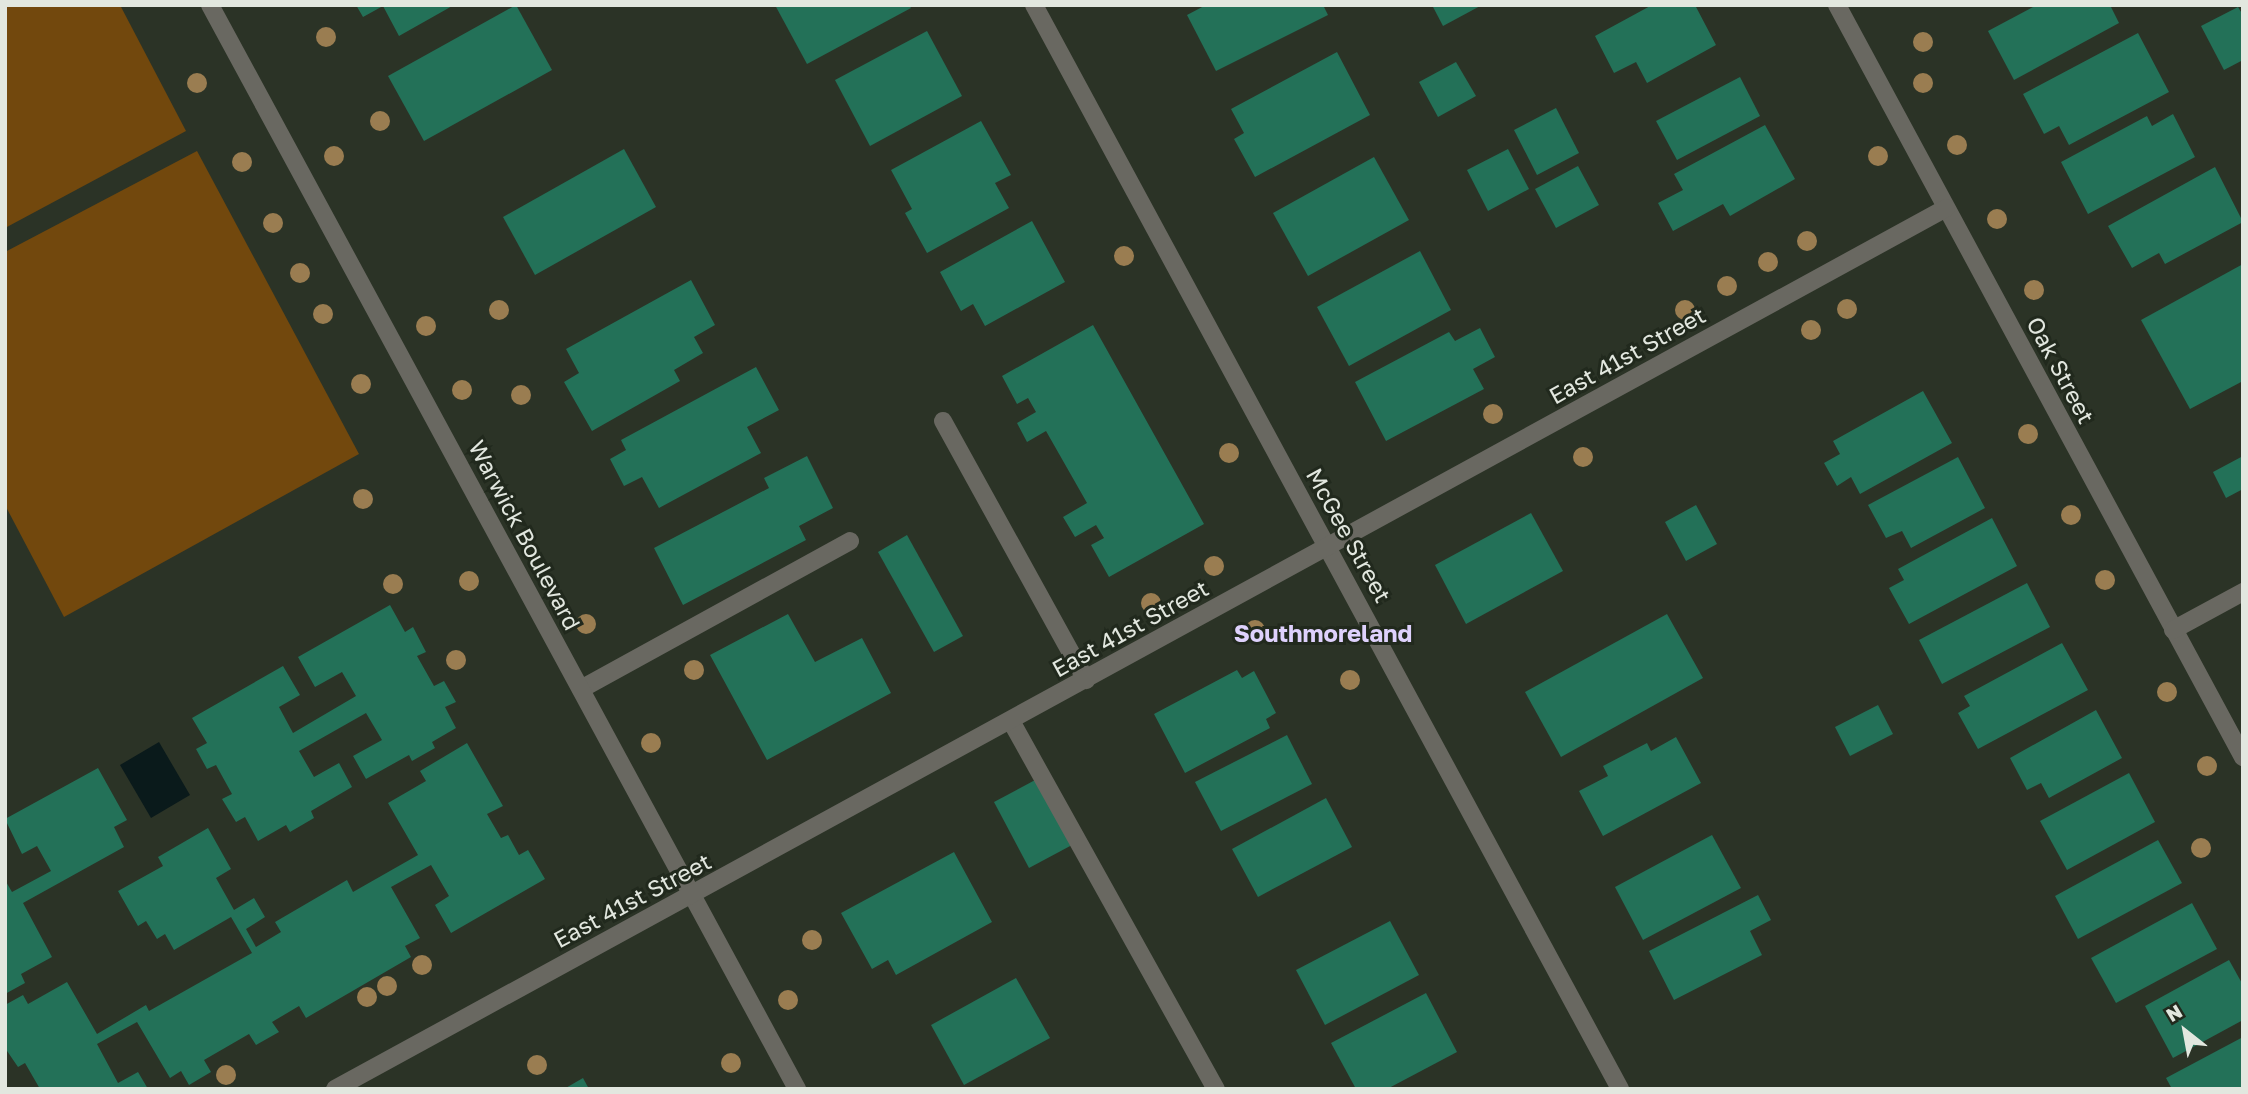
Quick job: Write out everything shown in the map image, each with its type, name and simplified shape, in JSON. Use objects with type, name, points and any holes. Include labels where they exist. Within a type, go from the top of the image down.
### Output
[{"type":"street","name":"Warwick Boulevard","points":[[210,5],[797,1089]]},
{"type":"street","name":"McGee Street","points":[[1034,5],[1620,1089]]},
{"type":"street","name":"Oak Street","points":[[1837,5],[2243,757]]},
{"type":"street","name":"East 41st Street","points":[[335,1089],[1946,208]]},
{"type":"street","points":[[943,421],[1086,680]]},
{"type":"street","points":[[581,689],[850,541]]},
{"type":"street","points":[[2173,630],[2243,592]]},
{"type":"street","points":[[1011,721],[1216,1089]]},
{"type":"shaded area","points":[[5,5],[120,5],[186,131],[5,228]]},
{"type":"shaded area","points":[[197,151],[359,454],[64,617],[5,505],[5,252]]},
{"type":"shaded area","points":[[159,742],[190,795],[151,818],[120,765]]},
{"type":"building","points":[[356,5],[454,5],[399,36],[383,6],[363,17]]},
{"type":"building","points":[[516,5],[552,70],[424,141],[388,76]]},
{"type":"building","points":[[775,5],[909,5],[911,8],[807,64]]},
{"type":"building","points":[[1206,5],[1323,5],[1328,15],[1216,71],[1187,15]]},
{"type":"building","points":[[1432,5],[1482,5],[1443,26]]},
{"type":"building","points":[[1652,5],[1695,5],[1716,45],[1647,83],[1636,62],[1614,73],[1595,36]]},
{"type":"building","points":[[2037,5],[2110,5],[2119,23],[2014,80],[1988,31]]},
{"type":"building","points":[[2238,7],[2243,15],[2243,60],[2224,70],[2201,26]]},
{"type":"building","points":[[927,31],[962,96],[870,146],[835,80]]},
{"type":"building","points":[[2138,33],[2169,92],[2069,145],[2059,126],[2044,134],[2023,94]]},
{"type":"building","points":[[1337,52],[1370,115],[1255,177],[1234,139],[1244,133],[1231,109]]},
{"type":"building","points":[[1456,62],[1476,96],[1438,117],[1419,82]]},
{"type":"building","points":[[1740,77],[1760,116],[1677,160],[1656,121]]},
{"type":"building","points":[[1556,108],[1579,153],[1537,175],[1514,130]]},
{"type":"building","points":[[2173,114],[2195,157],[2088,214],[2061,162],[2147,116],[2152,126]]},
{"type":"building","points":[[981,121],[1011,175],[995,183],[1009,208],[927,253],[905,213],[912,209],[891,170]]},
{"type":"building","points":[[1765,125],[1795,179],[1730,216],[1723,204],[1673,231],[1658,203],[1683,190],[1674,174]]},
{"type":"building","points":[[624,149],[656,207],[535,275],[503,217]]},
{"type":"building","points":[[1508,149],[1529,189],[1488,211],[1467,170]]},
{"type":"building","points":[[1374,157],[1409,220],[1308,276],[1273,213]]},
{"type":"building","points":[[1578,166],[1599,205],[1556,228],[1535,189]]},
{"type":"building","points":[[2215,167],[2243,222],[2165,264],[2159,253],[2132,268],[2108,226]]},
{"type":"building","points":[[1032,221],[1065,282],[985,326],[973,304],[961,311],[940,272]]},
{"type":"building","points":[[1420,251],[1451,310],[1349,366],[1317,307]]},
{"type":"building","points":[[2243,264],[2243,381],[2190,409],[2141,320]]},
{"type":"building","points":[[691,280],[715,325],[694,337],[703,353],[674,370],[680,381],[592,431],[564,382],[579,373],[566,349]]},
{"type":"building","points":[[1093,325],[1204,524],[1109,577],[1091,545],[1104,538],[1096,525],[1075,537],[1063,517],[1087,503],[1046,431],[1027,442],[1017,423],[1036,412],[1028,398],[1017,404],[1002,376]]},
{"type":"building","points":[[1480,328],[1495,357],[1473,369],[1484,389],[1386,441],[1355,382],[1449,332],[1455,341]]},
{"type":"building","points":[[756,367],[779,410],[747,427],[761,453],[659,508],[642,477],[624,486],[610,459],[626,450],[621,440]]},
{"type":"building","points":[[1923,391],[1952,443],[1860,494],[1851,477],[1837,486],[1824,463],[1840,454],[1833,441]]},
{"type":"building","points":[[807,456],[833,508],[799,526],[806,540],[683,605],[654,548],[769,488],[764,478]]},
{"type":"building","points":[[2243,456],[2243,489],[2226,498],[2213,472]]},
{"type":"building","points":[[1958,457],[1985,508],[1911,548],[1902,531],[1886,538],[1868,505]]},
{"type":"building","points":[[1696,505],[1717,544],[1686,561],[1665,522]]},
{"type":"building","points":[[1531,513],[1563,571],[1466,624],[1435,565]]},
{"type":"building","points":[[1992,518],[2017,566],[1909,624],[1889,588],[1904,580],[1898,569]]},
{"type":"building","points":[[907,535],[963,636],[934,652],[878,552]]},
{"type":"building","points":[[2027,583],[2050,627],[1942,684],[1919,640]]},
{"type":"building","points":[[390,605],[405,632],[413,627],[426,652],[417,656],[434,686],[444,681],[456,702],[445,707],[456,728],[432,742],[435,748],[412,761],[409,755],[366,779],[353,756],[382,740],[366,713],[299,751],[314,777],[339,763],[352,787],[311,811],[314,818],[290,832],[286,825],[258,841],[245,817],[236,822],[222,799],[232,794],[216,765],[207,769],[196,749],[207,743],[192,718],[283,666],[300,695],[279,707],[293,733],[356,696],[342,672],[315,687],[298,657]]},
{"type":"building","points":[[788,614],[815,662],[862,638],[891,693],[767,760],[710,655]]},
{"type":"building","points":[[1667,614],[1703,678],[1561,757],[1525,692]]},
{"type":"building","points":[[2062,643],[2088,690],[1978,749],[1958,713],[1970,706],[1964,696]]},
{"type":"building","points":[[1237,670],[1242,678],[1254,671],[1276,713],[1266,719],[1270,728],[1185,773],[1154,714]]},
{"type":"building","points":[[1878,705],[1893,734],[1850,756],[1835,727]]},
{"type":"building","points":[[2096,710],[2122,758],[2049,798],[2041,783],[2027,790],[2010,758]]},
{"type":"building","points":[[1287,735],[1312,784],[1221,831],[1195,782]]},
{"type":"building","points":[[1676,737],[1701,783],[1603,836],[1579,791],[1608,776],[1603,766],[1647,743],[1651,751]]},
{"type":"building","points":[[467,743],[503,806],[487,814],[501,838],[508,835],[519,855],[528,850],[545,879],[451,933],[435,905],[449,896],[431,865],[391,887],[420,938],[405,946],[411,957],[306,1018],[299,1006],[272,1022],[279,1032],[256,1045],[249,1034],[204,1060],[211,1072],[189,1085],[181,1071],[170,1078],[137,1022],[97,1044],[118,1083],[138,1072],[148,1089],[40,1089],[25,1063],[18,1067],[5,1048],[5,1005],[23,995],[28,1004],[67,982],[97,1034],[146,1005],[149,1011],[252,953],[231,917],[174,950],[165,934],[157,939],[146,921],[138,926],[118,891],[163,866],[158,857],[208,828],[231,869],[216,878],[234,910],[254,898],[265,917],[246,929],[256,947],[281,932],[275,922],[347,880],[353,892],[418,855],[388,803],[426,781],[420,771]]},
{"type":"building","points":[[98,768],[127,820],[114,827],[124,847],[23,903],[52,957],[21,974],[25,983],[5,994],[5,880],[12,892],[51,871],[37,846],[22,854],[5,819]]},
{"type":"building","points":[[2129,773],[2155,822],[2067,870],[2040,821]]},
{"type":"building","points":[[1037,779],[1072,845],[1029,868],[994,802]]},
{"type":"building","points":[[1326,798],[1352,847],[1258,897],[1232,849]]},
{"type":"building","points":[[1712,835],[1741,888],[1643,940],[1615,887]]},
{"type":"building","points":[[2158,840],[2182,883],[2078,939],[2055,896]]},
{"type":"building","points":[[954,852],[992,922],[896,975],[888,960],[872,969],[841,913]]},
{"type":"building","points":[[1758,895],[1771,920],[1750,931],[1762,955],[1674,1000],[1649,951]]},
{"type":"building","points":[[2192,903],[2217,949],[2116,1003],[2091,958]]},
{"type":"building","points":[[1390,921],[1419,975],[1325,1025],[1296,970]]},
{"type":"building","points":[[2229,960],[2243,985],[2243,1020],[2173,1058],[2145,1006]]},
{"type":"building","points":[[1016,978],[1050,1038],[964,1085],[931,1025]]},
{"type":"building","points":[[1426,993],[1457,1052],[1387,1089],[1356,1089],[1331,1043]]},
{"type":"building","points":[[2243,1037],[2243,1089],[2172,1089],[2166,1078]]},
{"type":"building","points":[[583,1078],[589,1089],[564,1089]]},
{"type":"district","name":"Southmoreland","points":[[1323,633]]}]
